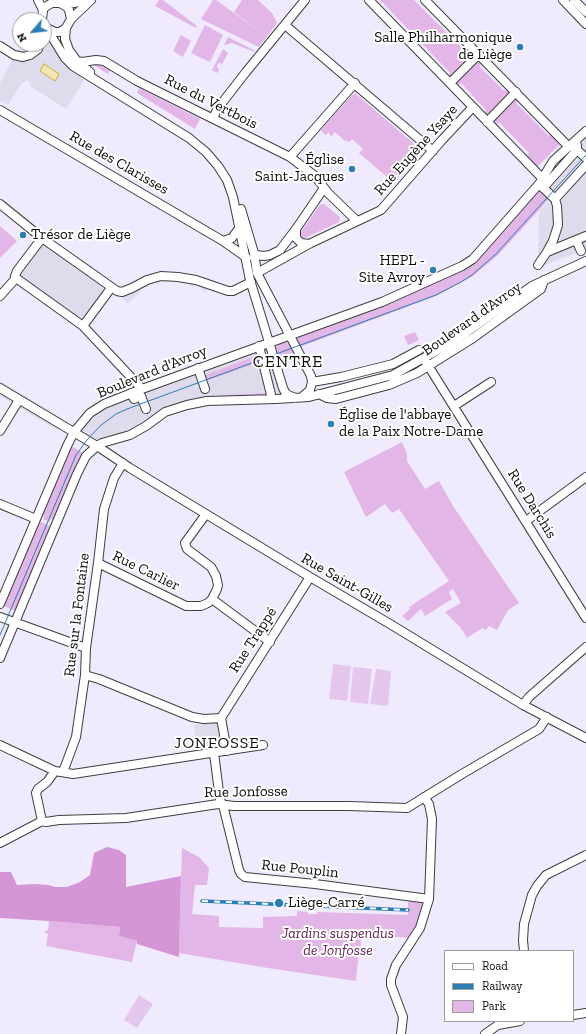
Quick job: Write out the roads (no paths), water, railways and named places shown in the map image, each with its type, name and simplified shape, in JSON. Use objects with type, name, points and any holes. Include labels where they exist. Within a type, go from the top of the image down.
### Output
[{"type":"street","points":[[38,0],[43,10],[49,4],[58,2],[74,3],[82,0]]},
{"type":"street","points":[[52,38],[65,58],[73,66],[189,138],[210,156],[222,173],[231,190],[240,227],[244,256],[284,391],[290,396],[299,398],[308,394],[312,382],[311,376],[258,273],[254,253],[235,189],[228,174],[215,155],[197,139],[93,74],[77,61],[67,47],[65,39],[66,28],[71,19],[91,0]]},
{"type":"street","points":[[213,118],[218,108],[246,72],[305,0]]},
{"type":"street","points":[[369,0],[543,181],[555,199],[558,225],[553,241],[538,265]]},
{"type":"street","points":[[425,0],[571,149],[586,158]]},
{"type":"street","points":[[562,0],[586,24]]},
{"type":"street","points":[[574,0],[586,12]]},
{"type":"street","points":[[58,2],[69,10],[71,19]]},
{"type":"street","points":[[285,25],[355,83],[433,151]]},
{"type":"street","points":[[52,30],[60,32],[66,28]]},
{"type":"street","points":[[0,46],[14,55],[23,57],[34,52]]},
{"type":"street","points":[[450,83],[479,54]]},
{"type":"street","name":"Rue du Vertbois","points":[[77,61],[104,61],[137,81],[290,157],[315,176],[324,188],[357,221]]},
{"type":"street","points":[[290,157],[355,83]]},
{"type":"street","points":[[487,122],[516,92]]},
{"type":"street","name":"Rue Eugène Ysaye","points":[[258,273],[309,244],[381,210],[473,107]]},
{"type":"street","name":"Rue des Clarisses","points":[[0,110],[223,241],[252,263],[258,273]]},
{"type":"street","name":"Boulevard d'Avroy","points":[[0,604],[74,432],[90,413],[104,404],[131,393],[382,302],[462,266],[473,259],[543,181],[552,161],[571,149],[586,131]]},
{"type":"street","points":[[543,181],[555,175],[570,158],[571,149]]},
{"type":"street","points":[[555,199],[586,166]]},
{"type":"street","points":[[543,181],[555,175]]},
{"type":"street","points":[[254,253],[256,255],[264,256],[280,250],[324,188]]},
{"type":"street","points":[[0,204],[42,238],[117,291],[122,292],[161,276],[196,280],[228,291],[233,291],[251,282]]},
{"type":"street","points":[[223,241],[232,238],[240,227]]},
{"type":"street","points":[[296,229],[296,238],[301,243],[309,244]]},
{"type":"street","points":[[547,252],[586,236]]},
{"type":"street","points":[[0,296],[16,278],[15,274],[42,238]]},
{"type":"street","points":[[576,240],[581,251]]},
{"type":"street","name":"Boulevard d'Avroy","points":[[97,446],[141,430],[158,416],[187,404],[207,401],[299,398],[393,374],[424,359],[468,332],[526,290],[586,261]]},
{"type":"street","points":[[16,278],[82,326],[142,389]]},
{"type":"street","name":"Boulevard d'Avroy","points":[[319,394],[327,398],[336,399],[395,382],[428,367],[473,338],[541,289],[544,280]]},
{"type":"street","points":[[82,326],[111,288]]},
{"type":"street","points":[[259,346],[272,399]]},
{"type":"street","name":"Boulevard d'Avroy","points":[[312,382],[341,377],[392,364],[419,350]]},
{"type":"street","name":"Rue Darchis","points":[[424,359],[586,618]]},
{"type":"street","points":[[263,365],[275,361]]},
{"type":"street","points":[[198,368],[205,389]]},
{"type":"street","points":[[454,406],[491,382]]},
{"type":"street","points":[[0,388],[97,446],[86,456],[77,474],[0,658]]},
{"type":"street","points":[[131,393],[134,399],[141,396],[146,409]]},
{"type":"street","points":[[0,431],[20,400]]},
{"type":"street","points":[[171,400],[175,409]]},
{"type":"street","name":"Rue Saint-Gilles","points":[[97,446],[310,577],[524,704],[586,738]]},
{"type":"street","name":"Rue sur la Fontaine","points":[[59,772],[76,738],[85,675],[86,648],[104,509],[114,478],[123,463]]},
{"type":"street","points":[[526,521],[586,477]]},
{"type":"street","points":[[0,504],[36,519]]},
{"type":"street","points":[[206,514],[185,545],[187,549],[214,572],[218,585],[212,599],[270,642]]},
{"type":"street","name":"Rue Carlier","points":[[98,563],[186,606],[201,606],[208,603],[212,599]]},
{"type":"street","name":"Rue Trappé","points":[[220,718],[270,642],[310,577]]},
{"type":"street","points":[[0,617],[86,648]]},
{"type":"street","points":[[524,704],[529,696],[586,647]]},
{"type":"street","points":[[85,675],[99,679],[192,717],[204,719],[220,718],[227,751]]},
{"type":"street","name":"Rue Jonfosse","points":[[42,821],[126,818],[218,804],[407,808],[539,729],[547,717]]},
{"type":"street","points":[[0,745],[59,772],[73,774],[264,745]]},
{"type":"street","name":"Rue Pouplin","points":[[214,753],[220,800],[223,805],[239,870],[245,877],[315,884],[429,899]]},
{"type":"street","points":[[0,843],[42,821],[36,793],[38,789],[59,772]]},
{"type":"street","points":[[402,1034],[403,1017],[391,985],[391,979],[396,965],[420,928],[429,899],[432,819],[429,804],[424,797]]},
{"type":"street","points":[[524,950],[524,924],[532,895],[537,886],[546,875],[586,855]]},
{"type":"street","points":[[574,1014],[586,1013]]},
{"type":"street","points":[[484,1034],[498,1025],[514,1022]]},
{"type":"tram line","points":[[0,635],[76,455],[100,426],[116,414],[127,409],[436,295],[461,282],[472,275],[496,254],[586,155]]},
{"type":"railway","points":[[202,901],[408,910]]},
{"type":"place","name":"Salle Philharmonique de Liège","points":[[520,47]]},
{"type":"place","name":"Église Saint-Jacques","points":[[352,169]]},
{"type":"place","name":"Trésor de Liège","points":[[23,235]]},
{"type":"place","name":"HEPL - Site Avroy","points":[[433,270]]},
{"type":"place","name":"Église de l'abbaye de la Paix Notre-Dame","points":[[331,424]]},
{"type":"place","name":"Liège-Carré","points":[[279,903]]},
{"type":"district","name":"CENTRE","points":[[288,362]]},
{"type":"district","name":"JONFOSSE","points":[[217,743]]},
{"type":"park label","name":"Jardins suspendus de Jonfosse","points":[[338,942]]}]
